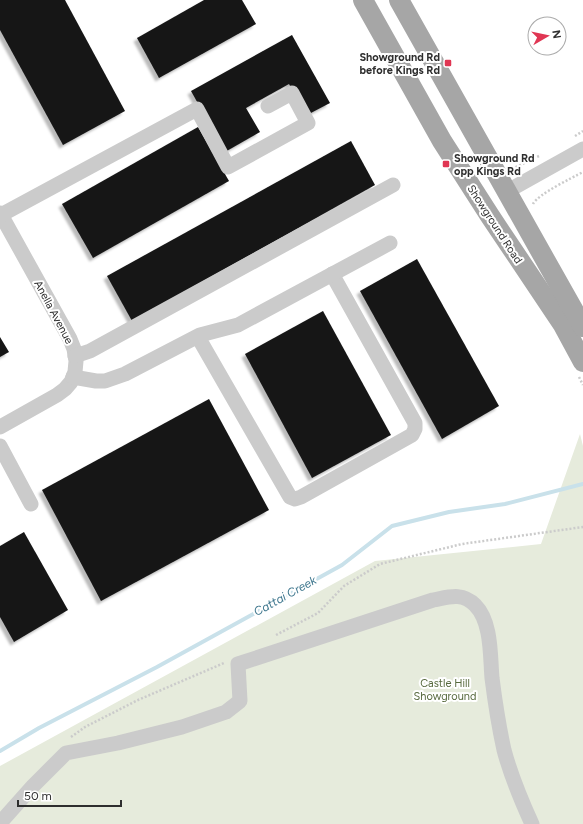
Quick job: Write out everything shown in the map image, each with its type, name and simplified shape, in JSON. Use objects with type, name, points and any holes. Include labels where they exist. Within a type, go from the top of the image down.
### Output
[{"type":"main road","name":"Showground Road","points":[[364,0],[442,141],[563,325],[583,362]]},
{"type":"main road","name":"Showground Road","points":[[400,0],[506,192],[583,327]]},
{"type":"street","points":[[1,214],[197,109],[228,167],[308,123],[292,93],[268,106]]},
{"type":"street","points":[[506,192],[583,149]]},
{"type":"street","points":[[75,356],[90,351],[393,185]]},
{"type":"street","name":"Anella Avenue","points":[[1,214],[70,339],[75,356],[75,372],[73,377]]},
{"type":"street","points":[[0,427],[61,392],[71,382],[73,377],[96,381],[113,379],[125,374],[198,337],[238,325],[390,243]]},
{"type":"street","points":[[198,337],[290,497],[295,499],[301,497],[412,435],[415,429],[415,423],[332,274]]},
{"type":"street","points":[[0,446],[31,504]]},
{"type":"street","points":[[0,823],[33,786],[66,753],[182,727],[226,712],[240,701],[238,664],[433,600],[462,596],[476,606],[481,613],[487,630],[494,688],[504,749],[515,786],[532,824]]},
{"type":"path","points":[[569,139],[583,131]]},
{"type":"path","points":[[507,164],[514,168],[542,154]]},
{"type":"path","points":[[533,202],[583,172]]},
{"type":"green space","name":"Castle Hill Showground","points":[[580,434],[583,446],[583,824],[0,824],[0,766],[375,561],[541,544]]},
{"type":"building","points":[[0,0],[65,0],[125,111],[63,145],[0,30]]},
{"type":"building","points":[[204,0],[242,0],[256,24],[159,78],[137,38]]},
{"type":"building","points":[[292,35],[330,103],[307,115],[289,84],[246,108],[260,132],[225,152],[191,91]]},
{"type":"building","points":[[198,127],[229,181],[93,258],[62,204]]},
{"type":"building","points":[[351,141],[375,185],[132,321],[107,276]]},
{"type":"building","points":[[417,259],[499,406],[442,439],[360,291]]},
{"type":"building","points":[[323,311],[391,435],[312,478],[245,354]]},
{"type":"building","points":[[0,337],[9,352],[0,357]]},
{"type":"building","points":[[209,399],[269,510],[101,601],[42,490]]},
{"type":"building","points":[[24,532],[68,610],[14,642],[0,617],[0,546]]},
{"type":"waterway","name":"Cattai Creek","points":[[0,751],[39,728],[157,667],[342,565],[392,526],[449,512],[505,504],[583,484]]},
{"type":"place","name":"Showground Rd before Kings Rd","points":[[448,63]]},
{"type":"place","name":"Showground Rd opp Kings Rd","points":[[446,164]]}]
